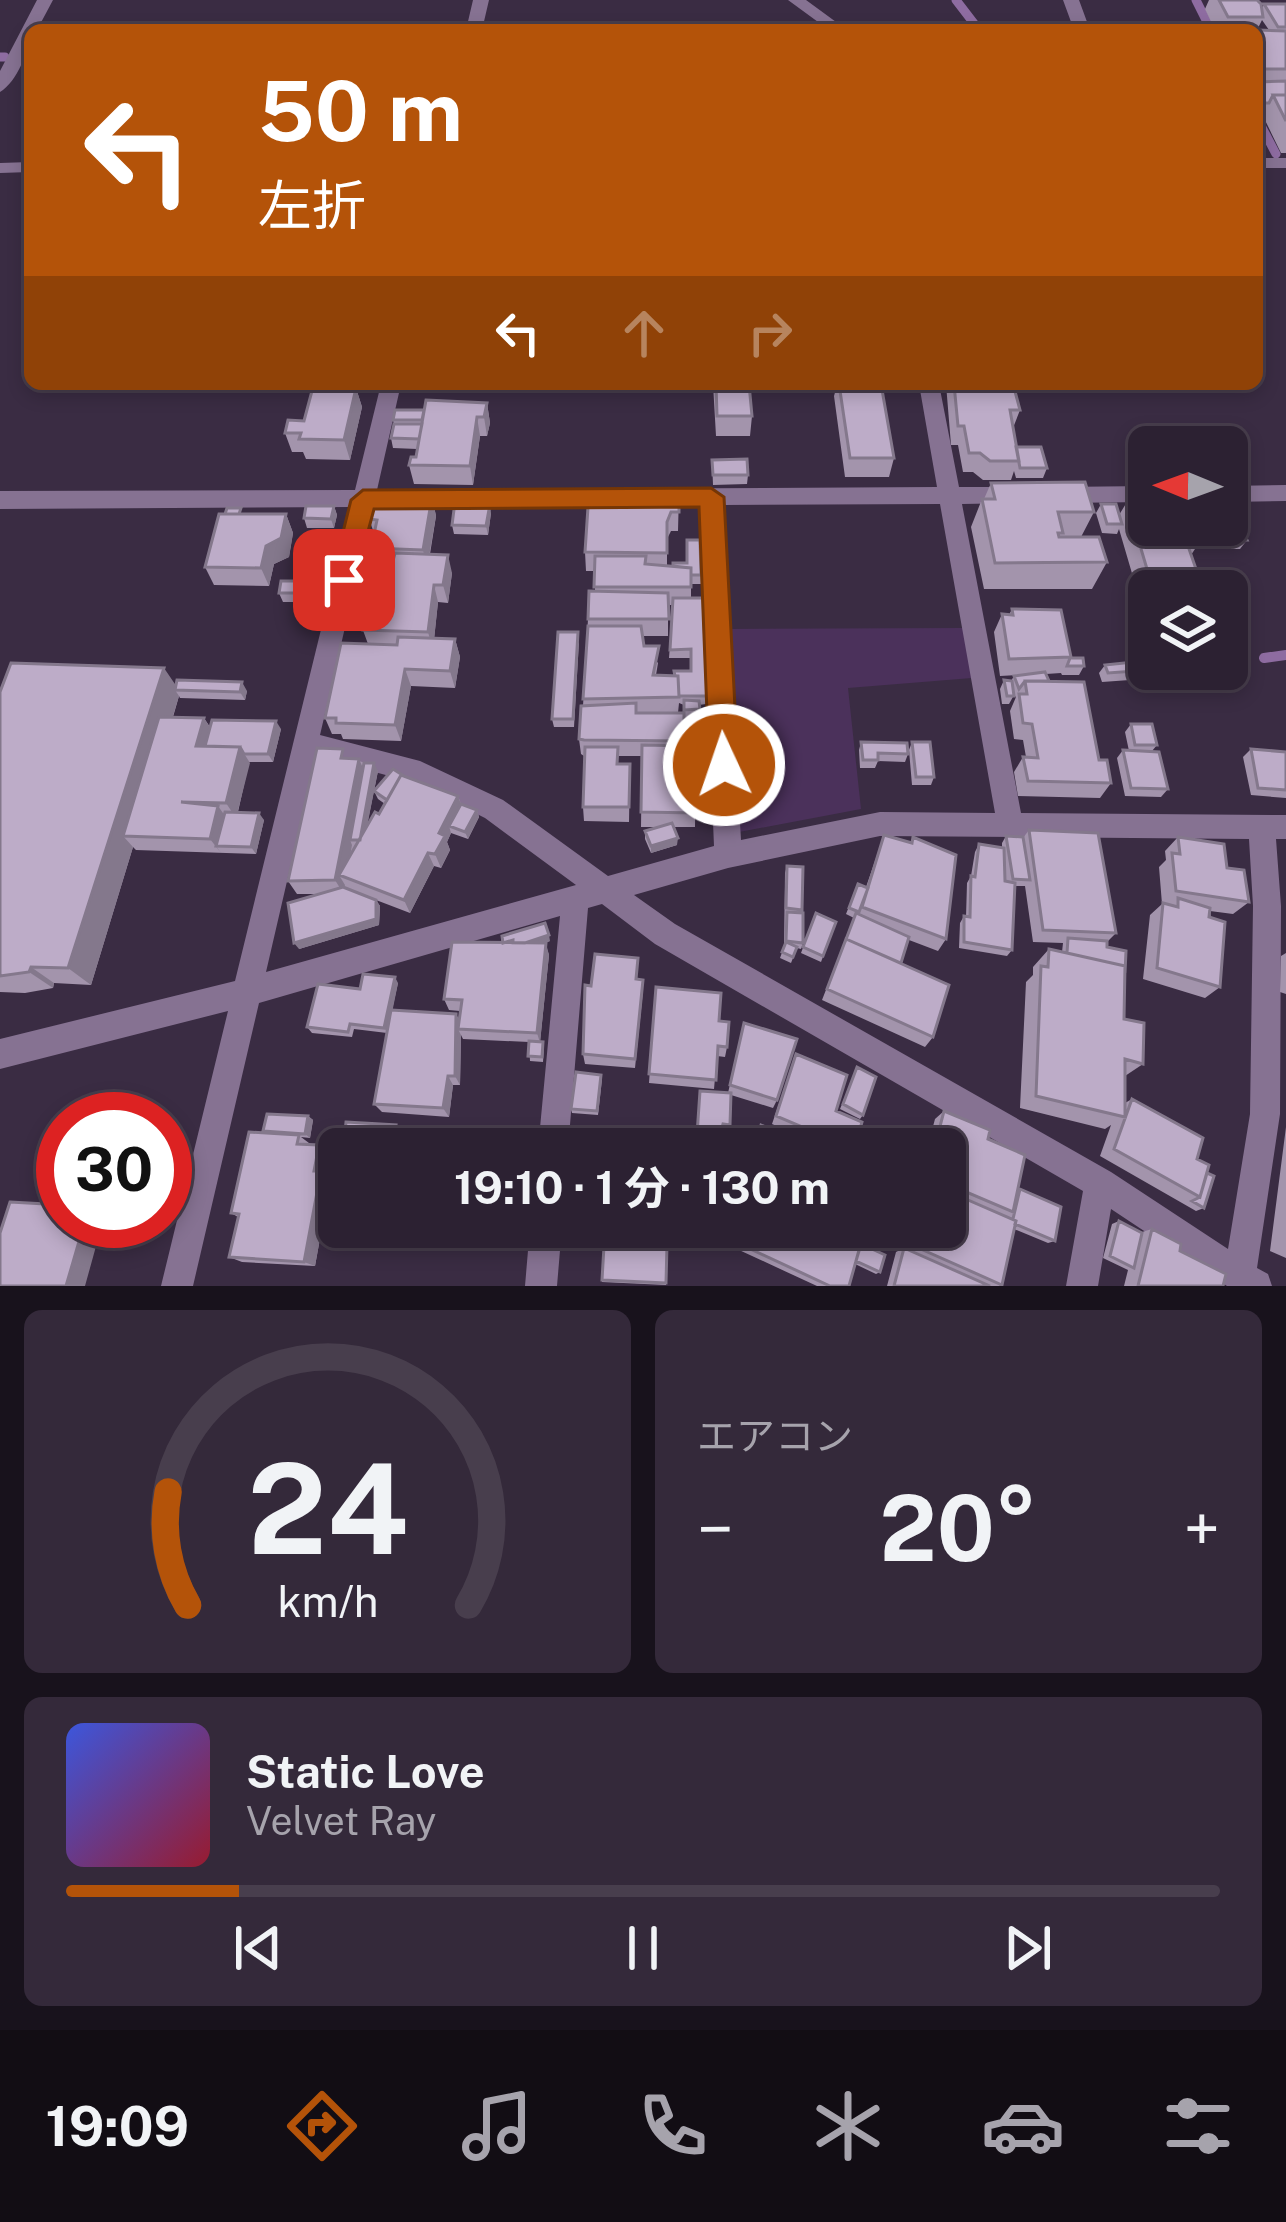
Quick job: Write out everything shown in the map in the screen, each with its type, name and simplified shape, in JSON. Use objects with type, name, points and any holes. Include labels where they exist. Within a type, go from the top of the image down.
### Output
[{"type":"street","points":[[796,0],[830,24]]},
{"type":"street","points":[[0,87],[24,41]]},
{"type":"street","points":[[177,1286],[390,390]]},
{"type":"street","points":[[930,390],[1010,825]]},
{"type":"street","points":[[1248,494],[1286,493]]},
{"type":"street","points":[[0,500],[1128,494]]},
{"type":"street","points":[[711,497],[728,854]]},
{"type":"street","points":[[0,1054],[247,992],[588,894],[728,854],[880,824],[1274,827],[1276,908],[1265,1114],[1248,1281],[1100,1183],[588,894],[494,809],[420,773],[305,742]]},
{"type":"street","points":[[556,1128],[588,894]]},
{"type":"street","points":[[1082,1286],[1100,1183]]},
{"type":"street","points":[[541,1286],[544,1248]]},
{"type":"shaded area","points":[[964,628],[972,678],[848,688],[861,809],[739,832],[728,629]]},
{"type":"building","points":[[1219,0],[1257,0],[1263,17],[1228,17]]},
{"type":"building","points":[[1264,4],[1286,4],[1286,27],[1278,27]]},
{"type":"building","points":[[1263,30],[1286,31],[1286,69],[1263,69]]},
{"type":"building","points":[[1286,81],[1286,95],[1273,95],[1265,103],[1263,82]]},
{"type":"building","points":[[1273,95],[1286,95],[1286,121]]},
{"type":"building","points":[[312,390],[356,390],[344,440],[299,439],[301,433],[285,433],[288,420],[304,421]]},
{"type":"building","points":[[716,390],[750,390],[752,416],[717,416]]},
{"type":"building","points":[[840,390],[882,390],[894,458],[850,458]]},
{"type":"building","points":[[955,390],[1015,390],[1020,410],[1010,410],[1019,461],[990,461],[980,453],[969,453],[964,426],[958,426]]},
{"type":"building","points":[[426,400],[487,403],[484,417],[477,417],[470,466],[409,465],[411,457],[416,457]]},
{"type":"building","points":[[395,410],[424,410],[422,420],[393,420]]},
{"type":"building","points":[[394,424],[422,424],[419,439],[391,438]]},
{"type":"building","points":[[1016,447],[1041,447],[1047,468],[1020,468]]},
{"type":"building","points":[[747,459],[748,475],[713,475],[712,460]]},
{"type":"building","points":[[1085,482],[1094,512],[1058,512],[1063,533],[1059,537],[1099,537],[1107,562],[995,563],[982,499],[995,499],[991,483]]},
{"type":"building","points":[[589,492],[679,493],[679,512],[671,512],[667,522],[667,553],[585,552]]},
{"type":"building","points":[[375,495],[432,497],[423,550],[371,548],[377,520],[369,519]]},
{"type":"building","points":[[455,502],[490,504],[486,526],[452,525]]},
{"type":"building","points":[[1101,504],[1116,504],[1122,524],[1107,524]]},
{"type":"building","points":[[306,506],[334,506],[331,519],[304,518]]},
{"type":"building","points":[[219,514],[286,514],[281,538],[266,546],[261,568],[205,567]]},
{"type":"building","points":[[687,540],[700,540],[701,575],[691,575],[691,568],[673,566],[687,563]]},
{"type":"building","points":[[1140,546],[1188,546],[1196,569],[1147,569]]},
{"type":"building","points":[[395,553],[448,555],[443,585],[434,585],[428,632],[363,630],[367,611],[356,611],[361,587],[371,587],[374,560],[393,561]]},
{"type":"building","points":[[595,556],[646,556],[645,564],[691,568],[691,587],[594,587]]},
{"type":"building","points":[[281,581],[311,581],[309,593],[279,593]]},
{"type":"building","points":[[589,591],[668,593],[669,619],[588,619]]},
{"type":"building","points":[[673,598],[703,598],[707,696],[679,696],[674,671],[691,671],[691,649],[670,650]]},
{"type":"building","points":[[1012,609],[1061,610],[1071,657],[1009,659],[1002,614],[1013,615]]},
{"type":"building","points":[[588,626],[641,626],[644,646],[659,646],[653,675],[678,676],[679,697],[583,699]]},
{"type":"building","points":[[558,632],[578,632],[573,719],[552,719]]},
{"type":"building","points":[[398,637],[455,639],[450,671],[405,669],[395,725],[336,723],[336,718],[325,718],[341,643],[397,645]]},
{"type":"building","points":[[1070,658],[1083,658],[1084,666],[1067,666]]},
{"type":"building","points":[[11,663],[164,668],[68,968],[31,967],[29,972],[0,976],[0,692]]},
{"type":"building","points":[[1128,663],[1128,672],[1108,673],[1105,665]]},
{"type":"building","points":[[1045,672],[1049,681],[1025,681],[1019,689],[1014,676]]},
{"type":"building","points":[[177,680],[242,682],[240,692],[175,690]]},
{"type":"building","points":[[1004,680],[1012,681],[1014,696],[1007,696]]},
{"type":"building","points":[[1025,681],[1084,682],[1099,760],[1107,760],[1111,783],[1028,781],[1023,757],[1038,758],[1032,724],[1023,723],[1019,694],[1027,694]]},
{"type":"building","points":[[684,700],[699,701],[700,709],[684,710]]},
{"type":"building","points":[[636,703],[636,713],[684,713],[684,741],[579,739],[581,706]]},
{"type":"building","points":[[159,717],[204,718],[196,746],[240,747],[226,803],[181,802],[218,806],[210,839],[123,836]]},
{"type":"building","points":[[212,720],[276,721],[268,754],[205,746]]},
{"type":"building","points":[[709,721],[710,749],[684,745],[684,724]]},
{"type":"building","points":[[1131,724],[1152,724],[1157,745],[1135,745]]},
{"type":"building","points":[[861,742],[907,743],[908,754],[878,753],[878,760],[863,760]]},
{"type":"building","points":[[912,742],[930,742],[934,777],[916,777]]},
{"type":"building","points":[[642,745],[695,746],[696,813],[641,812]]},
{"type":"building","points":[[585,747],[618,747],[617,764],[630,764],[629,807],[583,807]]},
{"type":"building","points":[[317,748],[343,749],[341,758],[359,759],[335,880],[288,881]]},
{"type":"building","points":[[1251,749],[1286,752],[1286,790],[1258,788]]},
{"type":"building","points":[[1123,750],[1159,752],[1168,789],[1131,788]]},
{"type":"building","points":[[364,763],[374,763],[360,840],[350,840]]},
{"type":"building","points":[[393,769],[404,776],[387,800],[374,791]]},
{"type":"building","points":[[401,775],[458,796],[439,833],[445,836],[435,854],[428,853],[404,900],[339,875]]},
{"type":"building","points":[[461,804],[477,810],[465,832],[449,826]]},
{"type":"building","points":[[225,812],[259,813],[251,847],[216,846]]},
{"type":"building","points":[[672,823],[678,838],[651,846],[645,831]]},
{"type":"building","points":[[1029,830],[1098,833],[1116,933],[1043,930]]},
{"type":"building","points":[[884,835],[912,843],[913,837],[956,855],[946,939],[862,907]]},
{"type":"building","points":[[1006,836],[1023,837],[1030,880],[1013,879]]},
{"type":"building","points":[[1178,837],[1224,844],[1227,868],[1244,870],[1249,902],[1176,891],[1172,853],[1180,854]]},
{"type":"building","points":[[979,844],[1004,848],[1005,881],[1015,883],[1012,950],[964,942],[964,916],[970,917],[971,876],[975,877]]},
{"type":"building","points":[[787,866],[803,867],[802,910],[786,908]]},
{"type":"building","points":[[858,884],[868,888],[859,912],[849,908]]},
{"type":"building","points":[[343,887],[376,900],[376,919],[294,943],[288,903]]},
{"type":"building","points":[[1178,898],[1210,908],[1209,917],[1225,922],[1220,987],[1157,968],[1163,903],[1178,907]]},
{"type":"building","points":[[787,912],[803,913],[803,943],[786,941]]},
{"type":"building","points":[[816,913],[836,922],[823,956],[803,947]]},
{"type":"building","points":[[856,913],[909,937],[901,963],[846,939]]},
{"type":"building","points":[[545,923],[549,935],[525,943],[503,943],[502,936]]},
{"type":"building","points":[[1068,938],[1107,941],[1107,947],[1126,951],[1125,973],[1125,966],[1067,953]]},
{"type":"building","points":[[846,939],[949,985],[933,1037],[827,989]]},
{"type":"building","points":[[452,942],[546,943],[537,1033],[458,1029],[462,1000],[444,999]]},
{"type":"building","points":[[786,942],[797,947],[793,957],[782,952]]},
{"type":"building","points":[[1049,949],[1125,966],[1124,1019],[1144,1023],[1143,1064],[1125,1059],[1125,1117],[1036,1096],[1041,966],[1048,967]]},
{"type":"building","points":[[595,954],[638,958],[636,979],[643,980],[635,1059],[583,1054],[585,985],[591,986]]},
{"type":"building","points":[[363,974],[395,977],[384,1028],[350,1024],[348,1032],[307,1027],[318,984],[360,989]]},
{"type":"building","points":[[656,987],[721,993],[719,1021],[729,1022],[727,1047],[718,1046],[716,1080],[649,1074]]},
{"type":"building","points":[[391,1010],[456,1014],[455,1076],[448,1076],[443,1108],[374,1104]]},
{"type":"building","points":[[744,1023],[797,1039],[777,1100],[730,1085]]},
{"type":"building","points":[[529,1041],[543,1042],[542,1057],[528,1056]]},
{"type":"building","points":[[796,1054],[847,1075],[836,1111],[862,1122],[860,1128],[804,1128],[776,1116]]},
{"type":"building","points":[[857,1067],[876,1077],[863,1115],[843,1104]]},
{"type":"building","points":[[576,1072],[601,1075],[597,1111],[571,1109]]},
{"type":"building","points":[[700,1091],[731,1093],[730,1125],[697,1128]]},
{"type":"building","points":[[1132,1099],[1203,1138],[1197,1159],[1209,1165],[1200,1197],[1114,1149]]},
{"type":"building","points":[[944,1111],[990,1130],[988,1139],[1025,1155],[1013,1212],[966,1192],[966,1128],[940,1128]]},
{"type":"building","points":[[267,1114],[308,1116],[305,1134],[263,1131]]},
{"type":"building","points":[[346,1122],[396,1125],[396,1128],[345,1128]]},
{"type":"building","points":[[249,1132],[299,1135],[297,1144],[318,1145],[314,1171],[318,1171],[318,1187],[304,1262],[229,1257],[239,1214],[231,1213]]},
{"type":"building","points":[[1207,1173],[1214,1176],[1204,1208],[1192,1201],[1200,1197]]},
{"type":"building","points":[[1020,1189],[1061,1207],[1055,1241],[1015,1224]]},
{"type":"building","points":[[966,1199],[1016,1221],[1002,1285],[919,1248],[966,1248]]},
{"type":"building","points":[[10,1202],[36,1203],[36,1248],[77,1248],[66,1286],[0,1286],[0,1233]]},
{"type":"building","points":[[1119,1221],[1142,1233],[1134,1268],[1110,1256]]},
{"type":"building","points":[[1152,1229],[1181,1244],[1180,1251],[1226,1274],[1223,1286],[1138,1286]]},
{"type":"building","points":[[604,1248],[667,1248],[666,1283],[602,1280]]},
{"type":"building","points":[[748,1248],[860,1248],[849,1286],[830,1286]]},
{"type":"building","points":[[860,1248],[885,1255],[880,1272],[856,1261]]},
{"type":"building","points":[[904,1248],[990,1286],[894,1286]]},
{"type":"waterway","points":[[956,0],[974,24]]},
{"type":"waterway","points":[[1196,0],[1208,24]]},
{"type":"waterway","points":[[0,57],[5,57]]},
{"type":"waterway","points":[[1263,129],[1276,154]]},
{"type":"waterway","points":[[1264,658],[1286,655]]},
{"type":"route","points":[[344,580],[363,500],[711,497],[724,765]]}]
